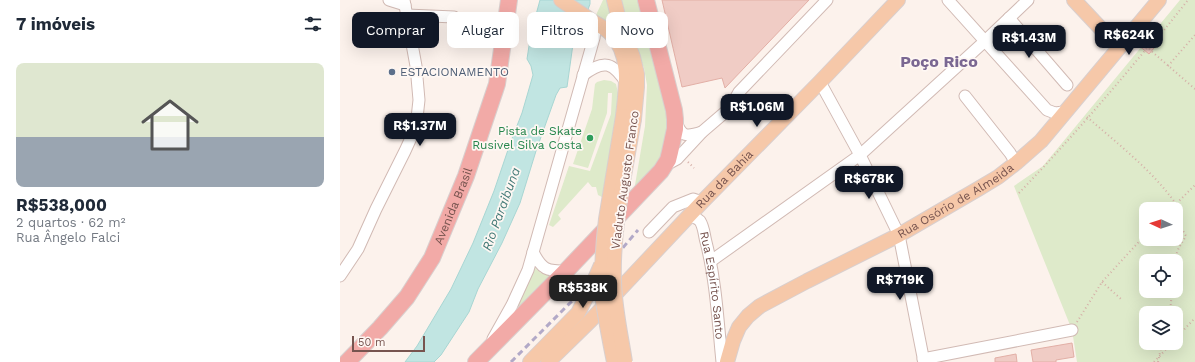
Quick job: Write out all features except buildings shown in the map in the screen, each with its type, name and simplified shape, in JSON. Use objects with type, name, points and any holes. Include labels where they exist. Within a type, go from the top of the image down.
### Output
[{"type":"highway","name":"Avenida Brasil","points":[[347,362],[407,297],[432,258],[466,176],[497,84],[509,0]]},
{"type":"highway","points":[[479,358],[566,271],[668,160],[675,129],[674,110],[646,0]]},
{"type":"main road","name":"Viaduto Augusto Franco","points":[[561,0],[579,12]]},
{"type":"main road","name":"Viaduto Augusto Franco","points":[[614,0],[619,20],[633,57],[637,74],[637,87],[605,224],[603,300],[614,362]]},
{"type":"main road","name":"Rua da Bahia","points":[[548,362],[590,321],[702,202],[898,0]]},
{"type":"main road","points":[[1074,0],[1104,32],[1108,49],[1102,67]]},
{"type":"main road","name":"Rua Osório de Almeida","points":[[727,362],[739,327],[748,316],[760,306],[806,281],[899,235],[998,177],[1016,163],[1040,141],[1159,0]]},
{"type":"main road","name":"Viaduto Augusto Franco","points":[[598,24],[609,32],[618,45],[626,68],[629,117],[615,235],[614,283],[625,362]]},
{"type":"main road","points":[[1104,32],[1116,35],[1123,34],[1137,27]]},
{"type":"main road","points":[[530,362],[578,313],[603,261]]},
{"type":"street","points":[[389,0],[405,7],[447,16]]},
{"type":"street","points":[[662,168],[677,159],[702,132],[730,108],[739,92],[828,0]]},
{"type":"street","points":[[948,0],[1048,110],[1055,113],[1064,112]]},
{"type":"street","points":[[711,261],[860,155],[1028,0]]},
{"type":"street","points":[[340,276],[358,249],[416,127],[419,100],[416,66],[405,7]]},
{"type":"street","points":[[1009,18],[1067,85]]},
{"type":"street","points":[[479,358],[499,328],[528,270],[591,48]]},
{"type":"street","points":[[583,75],[598,66],[610,65],[616,69],[626,84]]},
{"type":"street","points":[[820,82],[860,155],[899,235],[923,360],[1072,330]]},
{"type":"street","points":[[965,96],[1010,153],[1016,163]]},
{"type":"street","points":[[675,119],[681,132],[686,135],[693,135],[702,132]]},
{"type":"street","points":[[650,232],[673,207],[693,198],[702,202]]},
{"type":"street","name":"Rua Espírito Santo","points":[[689,216],[697,218],[703,228],[711,261],[722,362]]},
{"type":"street","points":[[533,252],[538,263],[543,267],[552,271],[566,271]]},
{"type":"path","points":[[1018,193],[1044,166],[1147,48],[1149,49],[1188,0]]},
{"type":"path","points":[[1168,66],[1195,35]]},
{"type":"path","points":[[1149,49],[1194,88],[1195,84]]},
{"type":"path","points":[[1087,117],[1155,178],[1174,202]]},
{"type":"path","points":[[1178,202],[1195,184]]},
{"type":"path","points":[[1183,231],[1186,236],[1183,241]]},
{"type":"path","points":[[1072,330],[1102,282],[1139,242]]},
{"type":"path","points":[[1102,282],[1121,299]]},
{"type":"path","points":[[1183,331],[1195,318]]},
{"type":"path","points":[[1158,362],[1160,350]]},
{"type":"path","points":[[1154,362],[1166,350]]},
{"type":"green space","points":[[603,0],[609,0],[611,11],[606,12],[605,22],[598,17],[597,12]]},
{"type":"green space","points":[[620,0],[640,0],[643,12],[623,12]]},
{"type":"green space","points":[[1180,0],[1195,0],[1195,362],[1077,362],[1072,330],[1014,186],[1043,166]]},
{"type":"green space","points":[[636,48],[652,48],[670,118],[663,156],[634,191],[645,126],[647,85],[644,68]]},
{"type":"green space","points":[[604,80],[611,81],[616,84],[619,97],[602,197],[598,195],[596,187],[592,187],[588,182],[558,215],[561,219],[553,227],[549,225],[569,166],[590,171],[611,114],[612,93],[608,93],[607,113],[588,168],[573,164],[592,109],[595,84]]},
{"type":"green space","points":[[535,268],[541,273],[555,275],[511,319]]},
{"type":"water","name":"Rio Paraibuna","points":[[540,0],[590,0],[587,12],[537,12]]},
{"type":"water","name":"Rio Paraibuna","points":[[529,48],[572,48],[567,87],[560,88],[556,95],[536,151],[520,203],[502,243],[478,289],[469,312],[441,355],[434,362],[405,362],[417,346],[451,289],[473,243],[494,191],[522,113],[533,75],[531,66],[527,59]]},
{"type":"railway","points":[[511,362],[609,264],[638,230]]},
{"type":"place","name":"ESTACIONAMENTO","points":[[392,72]]},
{"type":"place","name":"Pista de Skate Rusivel Silva Costa","points":[[590,138]]},
{"type":"district","name":"Poço Rico","points":[[939,61]]}]
